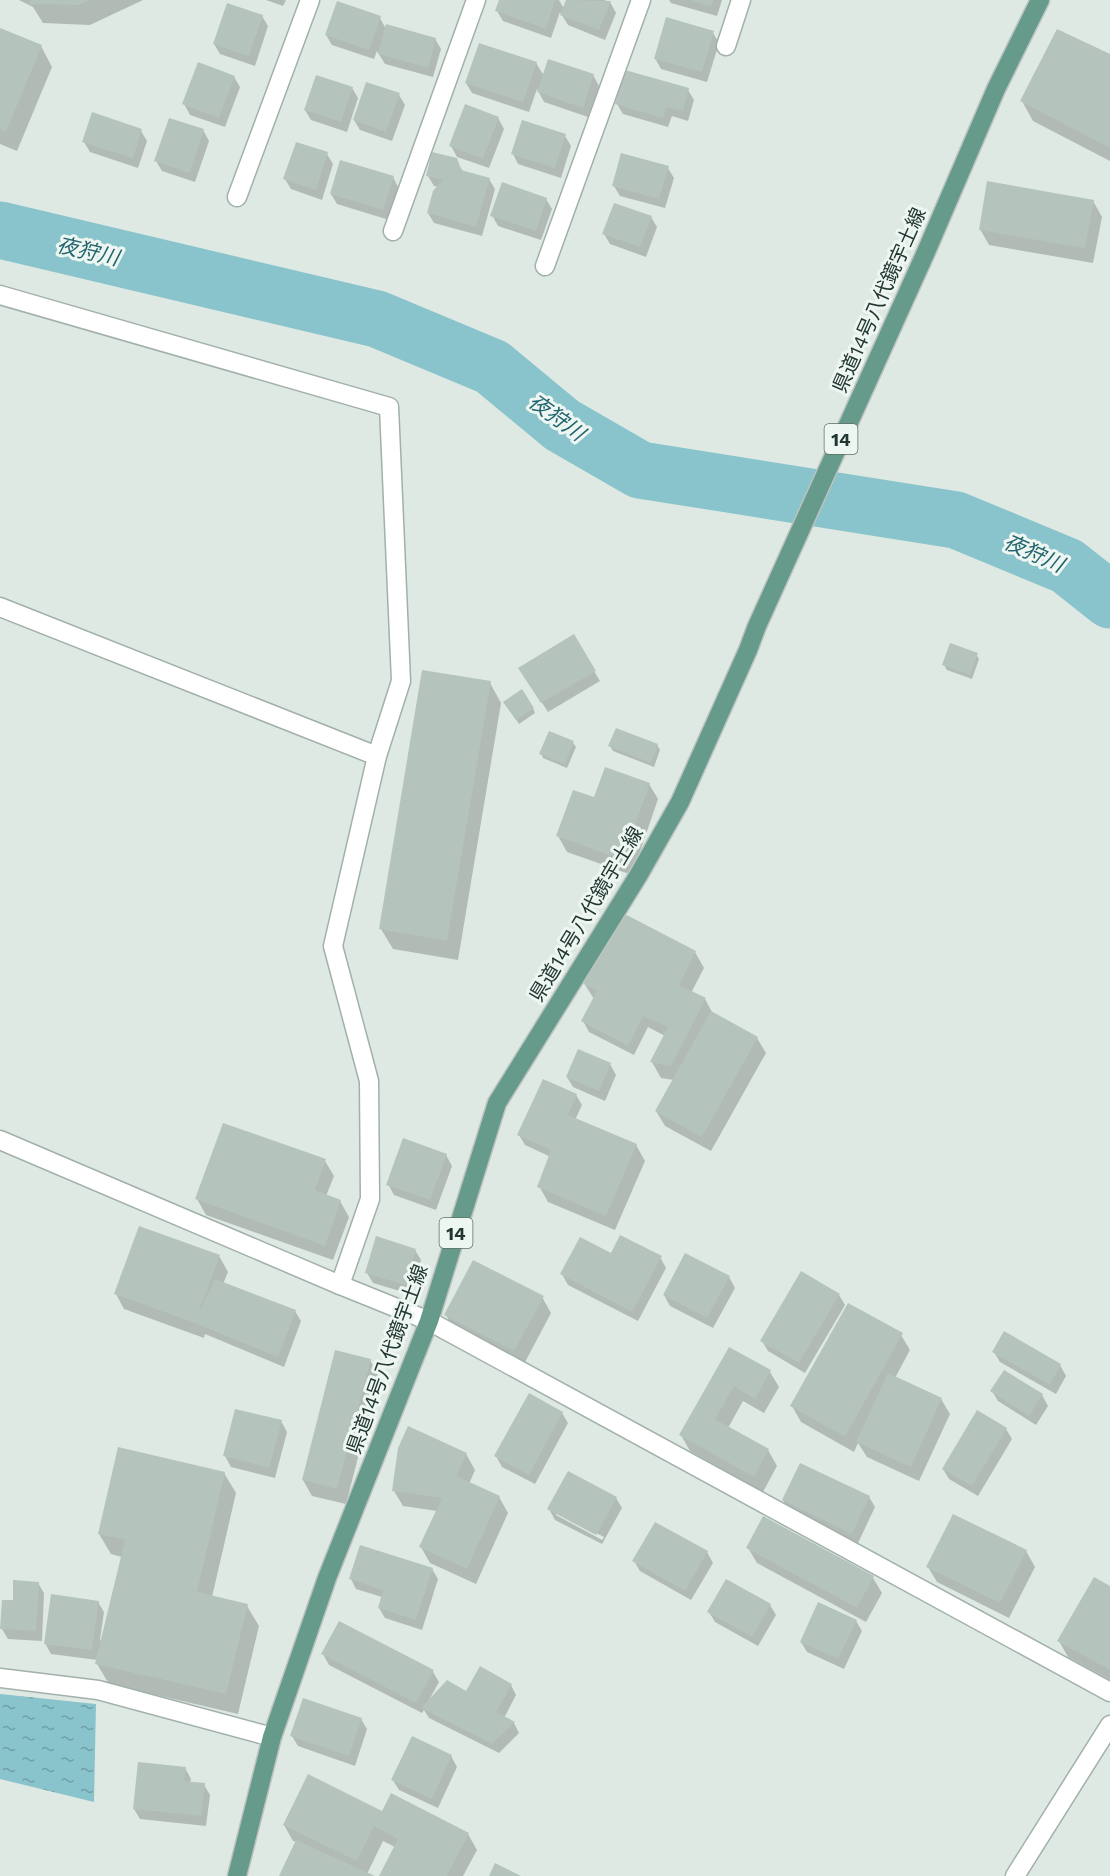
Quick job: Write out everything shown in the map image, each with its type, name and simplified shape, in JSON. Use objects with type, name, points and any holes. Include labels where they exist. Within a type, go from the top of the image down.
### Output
[{"type":"main road","name":"県道14号八代鏡宇土線","points":[[237,1876],[272,1737],[327,1578],[429,1321],[497,1103],[632,886],[680,802],[926,252],[996,89],[1040,0]]},
{"type":"street","points":[[237,197],[309,0]]},
{"type":"street","points":[[393,231],[476,0]]},
{"type":"street","points":[[545,266],[640,0]]},
{"type":"street","points":[[726,46],[741,0]]},
{"type":"street","points":[[0,294],[388,407],[401,681],[377,756],[333,946],[369,1081],[370,1199],[340,1285]]},
{"type":"street","points":[[0,607],[377,756]]},
{"type":"street","points":[[0,1140],[429,1321],[1110,1692]]},
{"type":"street","points":[[0,1678],[98,1690],[272,1737]]},
{"type":"street","points":[[1015,1876],[1110,1725]]},
{"type":"water","points":[[0,1694],[96,1704],[94,1802],[0,1779]]},
{"type":"building","points":[[31,0],[89,0],[78,5],[29,4]]},
{"type":"building","points":[[499,0],[555,0],[546,29],[495,11]]},
{"type":"building","points":[[566,0],[611,1],[599,30],[560,15]]},
{"type":"building","points":[[690,0],[713,0],[711,7]]},
{"type":"building","points":[[337,1],[381,16],[369,50],[325,35]]},
{"type":"building","points":[[227,3],[263,15],[249,56],[213,44]]},
{"type":"building","points":[[666,17],[714,31],[702,72],[654,59]]},
{"type":"building","points":[[386,24],[436,38],[428,68],[378,54]]},
{"type":"building","points":[[0,28],[42,45],[6,132],[0,129]]},
{"type":"building","points":[[1057,29],[1110,54],[1110,148],[1020,101]]},
{"type":"building","points":[[479,43],[537,62],[523,102],[465,83]]},
{"type":"building","points":[[548,59],[594,74],[583,108],[537,92]]},
{"type":"building","points":[[198,62],[235,76],[219,118],[182,104]]},
{"type":"building","points":[[625,70],[689,88],[683,111],[666,107],[663,118],[615,104]]},
{"type":"building","points":[[316,75],[353,87],[341,122],[304,110]]},
{"type":"building","points":[[366,82],[400,93],[386,132],[353,120]]},
{"type":"building","points":[[465,104],[499,117],[483,159],[449,146]]},
{"type":"building","points":[[92,112],[142,129],[133,158],[82,142]]},
{"type":"building","points":[[169,118],[204,129],[190,173],[154,161]]},
{"type":"building","points":[[522,120],[566,134],[555,168],[511,154]]},
{"type":"building","points":[[296,142],[328,152],[316,190],[283,179]]},
{"type":"building","points":[[432,152],[457,158],[461,170],[490,178],[476,227],[427,213],[433,191],[443,180],[426,176]]},
{"type":"building","points":[[621,153],[669,166],[659,199],[612,186]]},
{"type":"building","points":[[340,160],[394,176],[383,210],[330,194]]},
{"type":"building","points":[[987,181],[1094,200],[1085,248],[979,230]]},
{"type":"building","points":[[502,182],[547,198],[536,231],[490,216]]},
{"type":"building","points":[[614,203],[652,216],[640,247],[602,234]]},
{"type":"building","points":[[574,634],[596,671],[541,703],[518,668]]},
{"type":"building","points":[[950,643],[978,653],[970,675],[942,665]]},
{"type":"building","points":[[422,670],[491,681],[447,941],[379,929]]},
{"type":"building","points":[[522,689],[534,708],[516,720],[503,702]]},
{"type":"building","points":[[616,728],[658,744],[651,763],[608,746]]},
{"type":"building","points":[[549,731],[574,741],[565,764],[539,754]]},
{"type":"building","points":[[605,767],[650,783],[623,860],[556,836],[573,790],[594,797]]},
{"type":"building","points":[[619,911],[696,951],[679,985],[706,998],[671,1066],[650,1062],[668,1027],[643,1016],[628,1046],[581,1021],[597,991],[582,983]]},
{"type":"building","points":[[711,1011],[758,1037],[702,1137],[655,1111]]},
{"type":"building","points":[[578,1049],[611,1063],[599,1091],[566,1077]]},
{"type":"building","points":[[543,1079],[577,1094],[568,1115],[637,1144],[606,1216],[537,1187],[551,1150],[517,1135]]},
{"type":"building","points":[[223,1123],[326,1159],[315,1190],[341,1200],[325,1246],[195,1199]]},
{"type":"building","points":[[403,1138],[447,1154],[430,1200],[386,1185]]},
{"type":"building","points":[[139,1226],[220,1255],[197,1317],[215,1279],[296,1310],[278,1357],[195,1323],[114,1294]]},
{"type":"building","points":[[620,1235],[662,1256],[632,1312],[560,1274],[580,1237],[611,1253]]},
{"type":"building","points":[[376,1236],[416,1249],[405,1285],[365,1273]]},
{"type":"building","points":[[685,1253],[730,1276],[707,1318],[663,1295]]},
{"type":"building","points":[[473,1260],[544,1296],[514,1351],[444,1315]]},
{"type":"building","points":[[801,1271],[840,1294],[799,1363],[760,1341]]},
{"type":"building","points":[[848,1303],[903,1333],[845,1437],[790,1406]]},
{"type":"building","points":[[1004,1331],[1061,1364],[1050,1385],[992,1352]]},
{"type":"building","points":[[729,1347],[771,1370],[755,1399],[734,1386],[715,1419],[769,1449],[754,1477],[679,1435]]},
{"type":"building","points":[[335,1350],[371,1359],[337,1489],[302,1480]]},
{"type":"building","points":[[1004,1370],[1043,1394],[1029,1416],[990,1391]]},
{"type":"building","points":[[888,1373],[942,1398],[911,1467],[856,1442]]},
{"type":"building","points":[[529,1393],[563,1412],[529,1475],[494,1456]]},
{"type":"building","points":[[235,1409],[282,1420],[269,1468],[223,1456]]},
{"type":"building","points":[[977,1410],[1007,1428],[972,1486],[942,1469]]},
{"type":"building","points":[[408,1426],[467,1453],[456,1476],[500,1496],[467,1569],[419,1547],[442,1498],[392,1491],[398,1448]]},
{"type":"building","points":[[118,1447],[225,1472],[197,1592],[248,1604],[226,1694],[95,1664],[125,1540],[98,1534]]},
{"type":"building","points":[[800,1463],[870,1496],[852,1534],[782,1500]]},
{"type":"building","points":[[568,1471],[617,1497],[596,1535],[547,1509]]},
{"type":"building","points":[[953,1514],[1027,1550],[1000,1603],[926,1567]]},
{"type":"building","points":[[763,1516],[874,1576],[857,1608],[746,1548]]},
{"type":"building","points":[[655,1522],[708,1551],[685,1591],[632,1561]]},
{"type":"building","points":[[360,1545],[433,1568],[416,1620],[378,1608],[383,1590],[349,1579]]},
{"type":"building","points":[[1094,1577],[1110,1586],[1110,1670],[1057,1641]]},
{"type":"building","points":[[726,1579],[771,1604],[752,1637],[707,1612]]},
{"type":"building","points":[[13,1580],[39,1582],[36,1631],[0,1629],[2,1600],[13,1600]]},
{"type":"building","points":[[51,1594],[99,1601],[92,1650],[44,1644]]},
{"type":"building","points":[[818,1602],[857,1620],[838,1659],[800,1642]]},
{"type":"building","points":[[339,1621],[434,1670],[416,1703],[321,1654]]},
{"type":"building","points":[[480,1666],[512,1684],[496,1712],[515,1722],[492,1744],[421,1708],[447,1680],[466,1691]]},
{"type":"building","points":[[303,1698],[362,1718],[349,1756],[290,1736]]},
{"type":"building","points":[[412,1736],[452,1755],[432,1799],[391,1780]]},
{"type":"building","points":[[138,1762],[186,1767],[184,1781],[205,1783],[201,1816],[133,1809]]},
{"type":"building","points":[[308,1774],[382,1811],[391,1793],[469,1833],[447,1876],[379,1876],[398,1839],[374,1826],[357,1861],[283,1825]]},
{"type":"building","points":[[296,1840],[375,1876],[279,1876]]},
{"type":"building","points":[[495,1863],[521,1876],[489,1876]]},
{"type":"waterway","name":"夜狩川","points":[[0,230],[377,319],[492,367],[562,425],[640,470],[956,520],[1067,566],[1110,600]]}]
